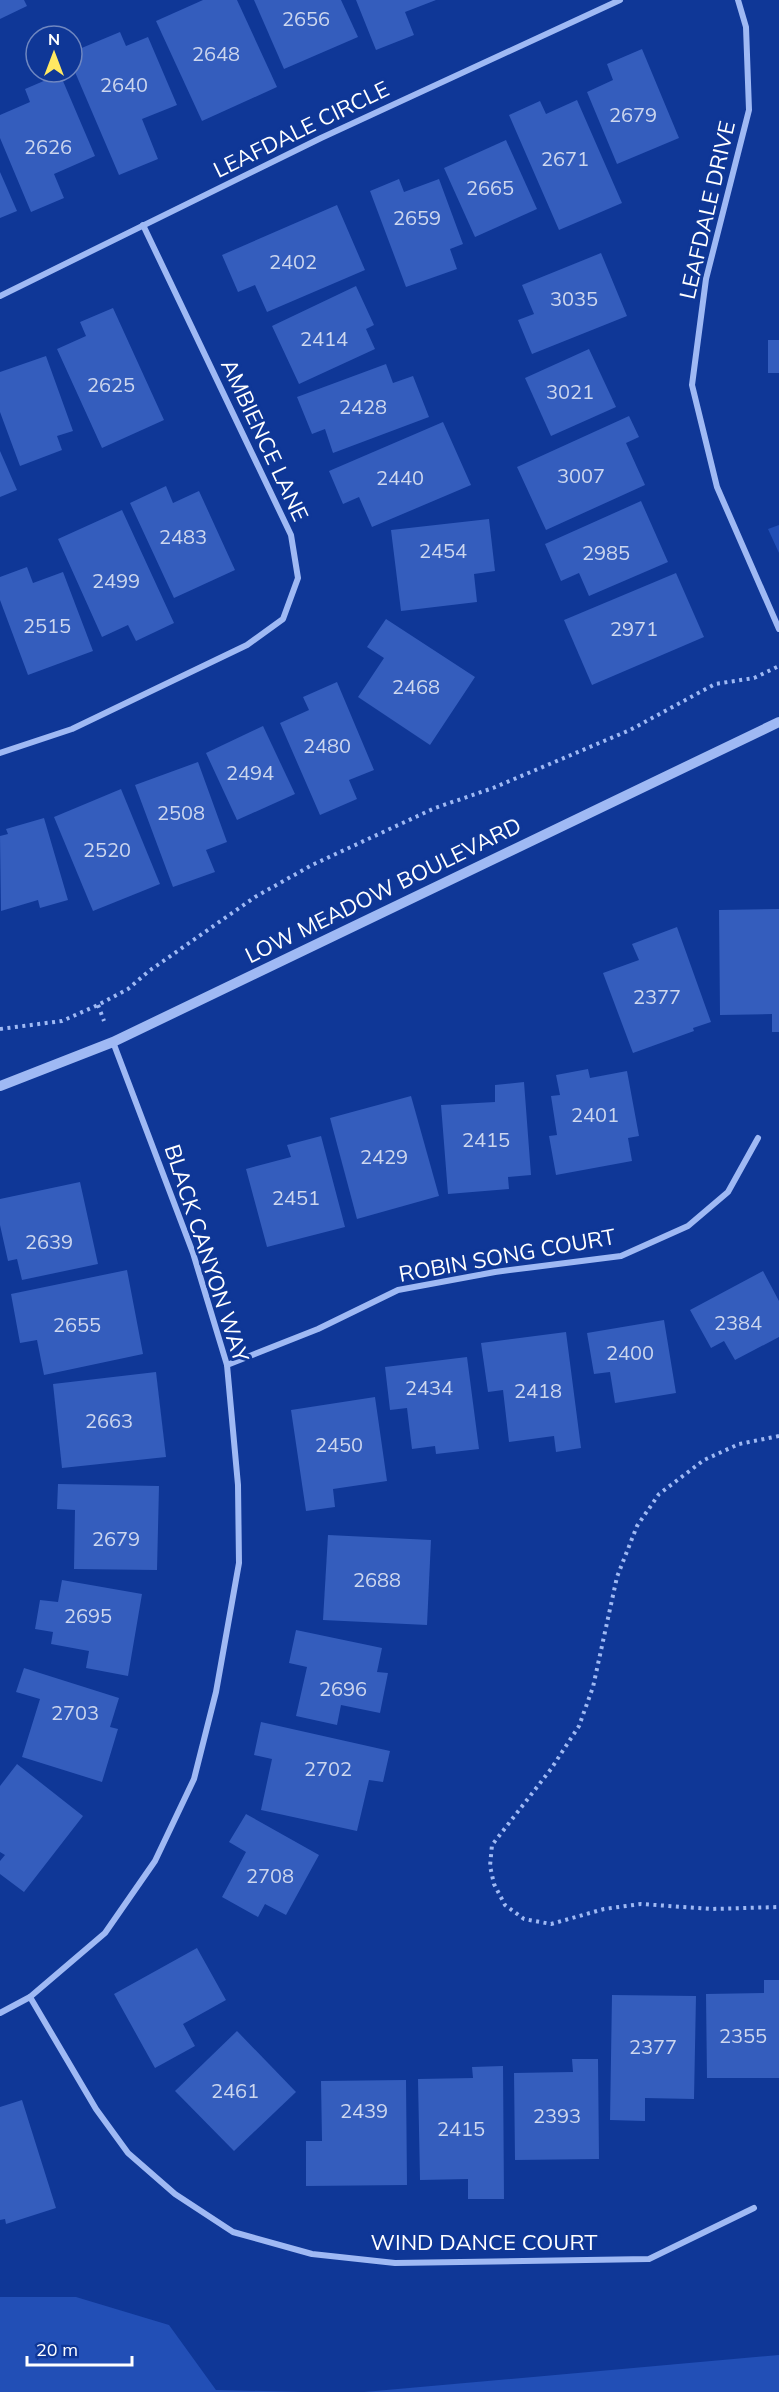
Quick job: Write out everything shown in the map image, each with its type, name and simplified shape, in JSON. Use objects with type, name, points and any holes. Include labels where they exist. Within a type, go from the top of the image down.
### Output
[{"type":"street","name":"LEAFDALE CIRCLE","points":[[0,296],[321,138],[620,0]]},
{"type":"street","name":"LEAFDALE DRIVE","points":[[738,0],[746,27],[749,110],[706,279],[693,385],[717,487],[779,628]]},
{"type":"street","name":"AMBIENCE LANE","points":[[0,753],[72,729],[247,645],[284,619],[298,578],[291,535],[143,225]]},
{"type":"street","name":"LOW MEADOW BOULEVARD","points":[[0,1086],[113,1041],[779,722]]},
{"type":"street","name":"BLACK CANYON WAY","points":[[0,2013],[30,1997],[105,1933],[155,1861],[194,1779],[216,1692],[239,1563],[238,1485],[226,1365],[193,1253],[113,1041]]},
{"type":"street","name":"ROBIN SONG COURT","points":[[226,1365],[318,1329],[398,1290],[495,1272],[621,1256],[687,1226],[728,1192],[758,1138]]},
{"type":"street","name":"WIND DANCE COURT","points":[[30,1997],[96,2109],[128,2153],[175,2194],[233,2232],[312,2254],[395,2263],[649,2259],[754,2208]]},
{"type":"path","points":[[0,1029],[62,1021],[98,1005],[128,989],[149,971],[255,897],[312,865],[435,808],[561,760],[630,730],[715,684],[744,681],[779,666]]},
{"type":"path","points":[[779,1436],[740,1444],[704,1460],[659,1494],[637,1526],[617,1577],[593,1688],[579,1726],[552,1769],[492,1845],[490,1866],[494,1884],[505,1905],[524,1919],[551,1924],[604,1909],[641,1904],[712,1909],[779,1907]]},
{"type":"shaded area","points":[[779,525],[779,553],[768,529]]},
{"type":"shaded area","points":[[0,2297],[76,2297],[169,2325],[216,2390],[304,2392],[0,2392]]},
{"type":"shaded area","points":[[779,2355],[779,2392],[364,2392]]},
{"type":"building","points":[[0,0],[24,0],[27,6],[0,19]]},
{"type":"building","points":[[203,0],[237,0],[277,87],[202,121],[156,21]]},
{"type":"building","points":[[254,0],[341,0],[358,37],[284,69]]},
{"type":"building","points":[[356,0],[436,0],[405,12],[414,35],[376,50]]},
{"type":"building","points":[[120,32],[126,46],[148,37],[177,105],[142,119],[158,159],[119,175],[80,84],[84,84],[84,47]]},
{"type":"building","points":[[642,49],[679,138],[617,164],[587,92],[613,80],[607,64]]},
{"type":"building","points":[[37,84],[64,84],[95,156],[54,174],[64,198],[31,212],[0,138],[0,115],[30,102],[25,89]]},
{"type":"building","points":[[577,100],[622,203],[559,230],[509,115],[540,101],[546,114]]},
{"type":"building","points":[[506,140],[537,209],[475,237],[444,168]]},
{"type":"building","points":[[0,172],[17,211],[0,218]]},
{"type":"building","points":[[399,179],[404,192],[439,179],[463,244],[450,249],[457,269],[406,287],[370,191]]},
{"type":"building","points":[[337,205],[365,270],[267,312],[255,285],[238,292],[222,255]]},
{"type":"building","points":[[601,253],[627,316],[532,354],[518,320],[534,314],[522,285]]},
{"type":"building","points":[[356,286],[374,325],[366,329],[375,349],[299,384],[272,326]]},
{"type":"building","points":[[113,308],[164,420],[102,448],[57,349],[86,336],[80,322]]},
{"type":"building","points":[[768,340],[779,340],[779,373],[768,373]]},
{"type":"building","points":[[589,349],[616,407],[551,436],[525,378]]},
{"type":"building","points":[[46,356],[73,431],[57,436],[62,450],[20,466],[0,412],[0,372]]},
{"type":"building","points":[[386,364],[393,383],[413,376],[429,417],[333,453],[325,429],[312,434],[297,397]]},
{"type":"building","points":[[629,416],[639,437],[626,443],[645,485],[546,530],[517,467]]},
{"type":"building","points":[[443,422],[471,485],[372,527],[359,497],[343,504],[329,471]]},
{"type":"building","points":[[0,451],[17,490],[0,497]]},
{"type":"building","points":[[166,486],[173,503],[199,491],[235,570],[174,598],[130,503]]},
{"type":"building","points":[[641,501],[668,562],[589,596],[579,573],[561,581],[545,544]]},
{"type":"building","points":[[122,510],[174,623],[136,641],[128,625],[102,637],[58,539]]},
{"type":"building","points":[[489,519],[495,571],[474,574],[477,602],[401,611],[391,530]]},
{"type":"building","points":[[27,567],[33,583],[63,572],[93,651],[28,675],[0,600],[0,577]]},
{"type":"building","points":[[676,573],[704,637],[592,685],[564,620]]},
{"type":"building","points":[[386,619],[475,677],[430,745],[358,697],[384,658],[367,647]]},
{"type":"building","points":[[337,682],[374,770],[349,780],[357,799],[320,815],[280,723],[309,710],[303,697]]},
{"type":"building","points":[[263,726],[295,794],[237,820],[206,753]]},
{"type":"building","points":[[198,762],[227,842],[206,850],[215,872],[173,887],[135,785]]},
{"type":"building","points":[[121,789],[160,884],[93,911],[54,817]]},
{"type":"building","points":[[44,818],[68,900],[40,908],[38,900],[1,911],[0,836],[8,834],[6,829]]},
{"type":"building","points":[[779,909],[779,1032],[772,1032],[772,1014],[720,1015],[719,910]]},
{"type":"building","points":[[677,927],[711,1022],[693,1028],[694,1031],[633,1053],[603,973],[639,960],[632,944]]},
{"type":"building","points":[[588,1069],[590,1078],[627,1071],[639,1136],[628,1138],[632,1161],[556,1175],[549,1136],[557,1135],[551,1096],[560,1095],[556,1075]]},
{"type":"building","points":[[524,1082],[531,1175],[508,1177],[509,1189],[448,1194],[441,1105],[495,1102],[495,1085]]},
{"type":"building","points":[[411,1096],[439,1196],[357,1219],[330,1118]]},
{"type":"building","points":[[321,1136],[345,1227],[267,1247],[246,1169],[291,1157],[287,1145]]},
{"type":"building","points":[[80,1182],[98,1264],[22,1280],[17,1259],[8,1261],[0,1225],[0,1199]]},
{"type":"building","points":[[127,1270],[143,1354],[44,1375],[37,1340],[20,1343],[11,1294]]},
{"type":"building","points":[[763,1271],[779,1301],[779,1337],[735,1360],[724,1341],[711,1348],[690,1310]]},
{"type":"building","points":[[664,1320],[676,1393],[615,1403],[610,1372],[594,1374],[587,1333]]},
{"type":"building","points":[[566,1332],[581,1448],[556,1452],[554,1436],[509,1442],[503,1390],[488,1392],[481,1343]]},
{"type":"building","points":[[467,1357],[479,1449],[436,1454],[435,1446],[412,1449],[407,1408],[390,1410],[385,1367]]},
{"type":"building","points":[[156,1372],[166,1457],[62,1468],[53,1384]]},
{"type":"building","points":[[375,1397],[387,1481],[333,1489],[335,1507],[306,1511],[291,1410]]},
{"type":"building","points":[[58,1484],[159,1486],[157,1570],[74,1569],[75,1510],[57,1509]]},
{"type":"building","points":[[328,1535],[431,1540],[427,1625],[323,1620]]},
{"type":"building","points":[[62,1580],[142,1594],[128,1676],[86,1668],[89,1651],[51,1644],[53,1632],[35,1629],[40,1600],[58,1602]]},
{"type":"building","points":[[296,1630],[382,1648],[377,1672],[388,1673],[380,1713],[341,1705],[337,1725],[296,1716],[307,1667],[289,1663]]},
{"type":"building","points":[[24,1668],[119,1698],[110,1727],[118,1729],[102,1782],[22,1757],[40,1699],[16,1692]]},
{"type":"building","points":[[261,1722],[390,1751],[383,1782],[369,1780],[357,1831],[261,1810],[272,1759],[254,1755]]},
{"type":"building","points":[[17,1764],[83,1816],[24,1892],[0,1874],[0,1861],[5,1855],[0,1852],[0,1786]]},
{"type":"building","points":[[246,1814],[319,1855],[286,1915],[265,1904],[258,1917],[222,1897],[246,1852],[229,1842]]},
{"type":"building","points":[[197,1948],[226,2000],[183,2024],[195,2046],[155,2068],[114,1994]]},
{"type":"building","points":[[764,1980],[779,1980],[779,2078],[707,2078],[706,1994],[764,1993]]},
{"type":"building","points":[[612,1995],[696,1996],[694,2099],[645,2098],[645,2121],[610,2120]]},
{"type":"building","points":[[237,2031],[296,2092],[234,2151],[175,2091]]},
{"type":"building","points":[[572,2059],[598,2059],[599,2159],[515,2160],[514,2073],[573,2072]]},
{"type":"building","points":[[503,2066],[504,2199],[468,2199],[468,2179],[420,2180],[418,2079],[473,2078],[472,2067]]},
{"type":"building","points":[[406,2080],[407,2185],[306,2186],[306,2141],[322,2141],[321,2081]]},
{"type":"building","points":[[22,2100],[56,2208],[6,2224],[5,2219],[0,2220],[0,2107]]}]
